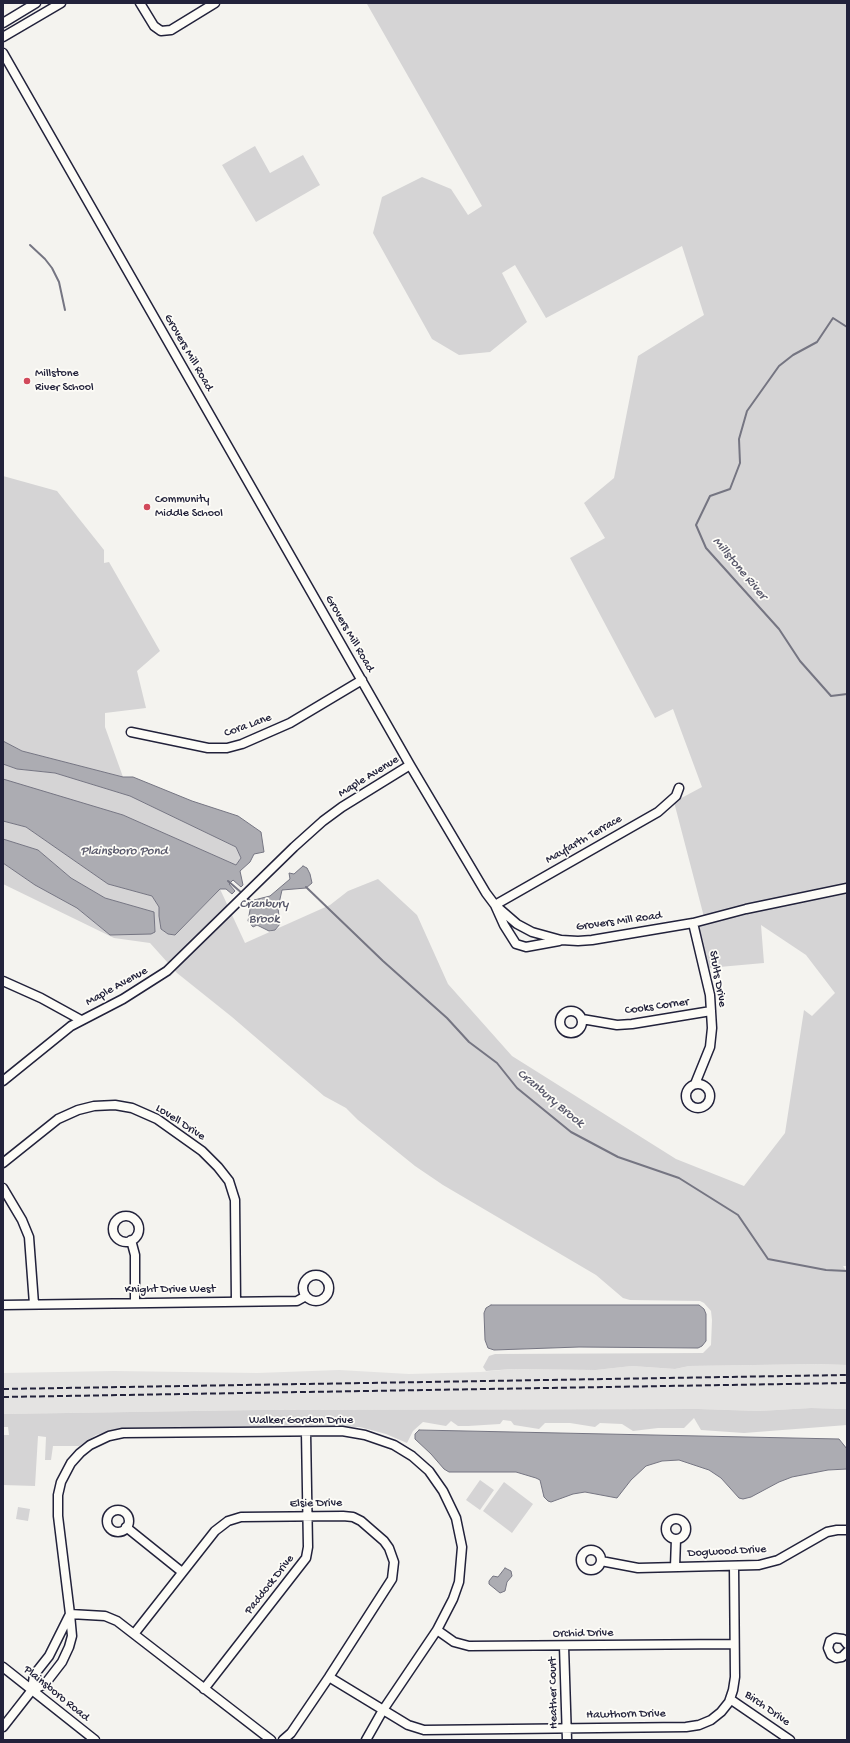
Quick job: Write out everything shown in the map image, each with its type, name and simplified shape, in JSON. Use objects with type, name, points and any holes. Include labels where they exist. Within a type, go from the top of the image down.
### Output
[{"type":"street","points":[[3,22],[36,3]]},
{"type":"street","points":[[3,37],[61,3]]},
{"type":"street","points":[[140,3],[154,26],[162,31],[171,30],[215,3]]},
{"type":"street","name":"Grovers Mill Road","points":[[3,53],[410,765],[486,893],[495,905],[517,924],[532,932],[561,940],[592,940],[694,923],[746,909],[847,888]]},
{"type":"street","name":"Cora Lane","points":[[131,732],[208,748],[227,748],[242,744],[290,722],[362,680]]},
{"type":"street","name":"Maple Avenue","points":[[3,1081],[52,1040],[81,1020],[123,1000],[167,971],[294,846],[323,821],[342,807],[410,765]]},
{"type":"street","name":"Mayfarth Terrace","points":[[495,905],[658,812],[676,796],[678,788]]},
{"type":"street","points":[[495,905],[504,925],[516,944],[526,947],[561,940]]},
{"type":"street","name":"Stults Drive","points":[[694,923],[710,995],[712,1028],[710,1047],[695,1084]]},
{"type":"street","points":[[3,981],[41,998],[81,1020]]},
{"type":"street","name":"Cooks Corner","points":[[582,1019],[617,1025],[632,1024],[711,1011]]},
{"type":"street","name":"Lovell Drive","points":[[3,1163],[58,1119],[78,1110],[94,1106],[115,1105],[132,1108],[157,1119],[202,1151],[218,1166],[229,1181],[235,1200],[236,1302]]},
{"type":"street","points":[[3,1188],[22,1220],[29,1237],[34,1304]]},
{"type":"street","points":[[131,1240],[135,1255],[135,1302]]},
{"type":"street","name":"Knight Drive West","points":[[3,1305],[135,1302],[297,1301],[306,1296]]},
{"type":"street","name":"Paddock Drive","points":[[204,1689],[303,1563],[308,1550],[306,1432]]},
{"type":"street","name":"Walker Gordon Drive","points":[[32,1690],[45,1684],[65,1655],[72,1636],[57,1509],[61,1482],[67,1469],[85,1448],[103,1438],[122,1433],[353,1432],[386,1442],[412,1456],[437,1481],[452,1509],[462,1547],[460,1576],[456,1590],[437,1630],[383,1710],[366,1740]]},
{"type":"street","name":"Elsie Drive","points":[[134,1634],[217,1529],[228,1521],[241,1517],[345,1516],[358,1519],[386,1543],[392,1553],[394,1573],[390,1584],[286,1739]]},
{"type":"street","points":[[126,1527],[182,1572]]},
{"type":"street","name":"Dogwood Drive","points":[[601,1562],[635,1567],[734,1566],[768,1564],[782,1558],[827,1532],[847,1530]]},
{"type":"street","points":[[675,1567],[676,1539]]},
{"type":"street","name":"Hawthorn Drive","points":[[329,1677],[408,1725],[426,1730],[695,1726],[714,1718],[724,1709],[730,1698],[735,1682],[734,1566]]},
{"type":"street","points":[[3,1727],[32,1690],[34,1675],[49,1656],[70,1614],[111,1617],[119,1622],[271,1740]]},
{"type":"street","name":"Orchid Drive","points":[[437,1630],[454,1642],[469,1646],[734,1644]]},
{"type":"street","points":[[846,1639],[837,1638],[832,1640],[828,1644],[828,1650],[831,1655],[836,1658],[842,1657],[847,1652]]},
{"type":"street","name":"Heather Court","points":[[564,1646],[567,1740]]},
{"type":"street","name":"Plainsboro Road","points":[[3,1667],[95,1740]]},
{"type":"street","name":"Birch Drive","points":[[730,1698],[790,1740]]},
{"type":"shaded area","points":[[847,3],[847,1266],[843,1266],[847,1272],[847,1365],[689,1366],[675,1369],[632,1366],[596,1370],[512,1369],[486,1371],[483,1367],[489,1356],[495,1354],[703,1353],[711,1345],[711,1311],[704,1303],[700,1301],[630,1300],[623,1298],[596,1275],[443,1185],[415,1166],[358,1120],[346,1108],[324,1096],[232,1017],[177,973],[150,943],[114,938],[3,884],[3,863],[35,885],[77,908],[110,935],[155,932],[154,912],[105,898],[71,878],[38,850],[3,839],[3,821],[26,827],[108,884],[152,896],[159,907],[161,929],[168,934],[175,935],[220,889],[245,943],[330,905],[348,891],[378,879],[417,915],[448,984],[512,1056],[676,1159],[744,1186],[785,1133],[804,1010],[812,1016],[835,993],[806,955],[761,925],[764,963],[708,968],[695,918],[704,917],[674,802],[702,787],[673,709],[655,718],[570,558],[605,538],[584,503],[614,478],[638,356],[704,315],[682,246],[546,318],[515,265],[502,273],[527,322],[490,352],[459,355],[432,339],[373,233],[382,197],[422,177],[451,189],[468,215],[482,206],[367,4]]},
{"type":"shaded area","points":[[255,146],[270,173],[303,155],[320,185],[256,222],[222,165]]},
{"type":"shaded area","points":[[3,476],[57,491],[104,550],[104,563],[109,562],[160,651],[137,671],[146,708],[105,713],[105,727],[123,777],[22,751],[3,741]]},
{"type":"shaded area","points":[[3,764],[17,769],[55,773],[130,796],[236,847],[241,858],[236,865],[123,815],[4,780]]},
{"type":"shaded area","points":[[847,1365],[847,1409],[811,1408],[759,1411],[697,1409],[258,1410],[3,1414],[3,1373],[114,1371],[257,1373],[339,1370],[409,1374],[481,1372],[512,1369],[596,1370],[632,1366],[675,1369],[689,1366]]},
{"type":"shaded area","points":[[811,1408],[847,1409],[847,1425],[744,1433],[701,1430],[694,1418],[684,1428],[658,1428],[633,1431],[622,1424],[600,1423],[595,1427],[570,1423],[545,1423],[539,1429],[514,1425],[511,1421],[503,1420],[500,1424],[468,1426],[458,1426],[451,1421],[446,1426],[423,1422],[413,1431],[407,1443],[386,1434],[360,1427],[115,1429],[96,1435],[79,1446],[53,1446],[51,1460],[45,1460],[46,1437],[38,1436],[35,1486],[3,1485],[3,1435],[9,1435],[8,1427],[3,1427],[3,1414],[258,1410],[698,1409],[759,1411]]},
{"type":"shaded area","points":[[480,1480],[494,1490],[480,1510],[466,1500]]},
{"type":"shaded area","points":[[504,1482],[533,1504],[512,1533],[483,1511]]},
{"type":"shaded area","points":[[18,1507],[30,1509],[28,1521],[16,1519]]},
{"type":"water","name":"Plainsboro Pond","points":[[3,741],[22,751],[123,777],[133,777],[192,801],[238,816],[261,832],[264,852],[254,854],[250,862],[240,871],[243,885],[241,887],[233,880],[229,884],[235,891],[232,894],[226,889],[220,889],[175,935],[168,934],[161,929],[159,907],[152,896],[108,884],[26,827],[3,821],[3,779],[123,815],[236,865],[241,858],[236,847],[130,796],[55,773],[17,769],[3,764]]},
{"type":"water","name":"Plainsboro Pond","points":[[3,839],[38,850],[71,878],[105,898],[154,912],[155,932],[151,934],[110,935],[77,908],[35,885],[3,863]]},
{"type":"water","name":"Cranbury Brook","points":[[303,866],[307,868],[312,883],[306,888],[282,890],[278,908],[280,924],[275,930],[269,931],[257,925],[253,927],[248,921],[250,910],[248,906],[254,900],[270,896],[290,879],[289,873],[294,874]]},
{"type":"water","points":[[491,1305],[699,1305],[704,1309],[706,1314],[706,1341],[698,1348],[579,1347],[494,1350],[488,1348],[485,1340],[484,1313],[486,1308]]},
{"type":"water","points":[[419,1430],[839,1439],[847,1449],[847,1469],[828,1470],[792,1477],[779,1482],[751,1497],[743,1499],[739,1498],[721,1478],[709,1470],[679,1460],[662,1461],[646,1466],[631,1480],[617,1498],[585,1492],[573,1494],[551,1502],[544,1497],[540,1480],[516,1472],[449,1472],[444,1469],[415,1439],[415,1434]]},
{"type":"water","points":[[505,1568],[511,1571],[512,1576],[507,1582],[505,1591],[500,1593],[489,1584],[489,1581],[493,1576],[498,1577]]},
{"type":"waterway","points":[[30,245],[52,268],[59,282],[65,310]]},
{"type":"waterway","name":"Millstone River","points":[[847,327],[833,318],[817,342],[793,355],[779,366],[747,411],[739,439],[740,463],[730,489],[710,496],[696,525],[706,548],[779,629],[800,661],[831,696],[847,694]]},
{"type":"waterway","name":"Cranbury Brook","points":[[228,881],[243,894]]},
{"type":"waterway","name":"Cranbury Brook","points":[[306,887],[383,961],[447,1018],[469,1042],[497,1063],[517,1088],[571,1132],[618,1157],[679,1178],[738,1215],[768,1259],[826,1270],[847,1271]]},
{"type":"waterway","name":"Cranbury Brook","points":[[246,897],[253,903]]},
{"type":"railway","points":[[3,1389],[847,1375]]},
{"type":"railway","points":[[3,1397],[847,1383]]},
{"type":"place","name":"Millstone River School","points":[[27,381]]},
{"type":"place","name":"Community Middle School","points":[[147,507]]}]
